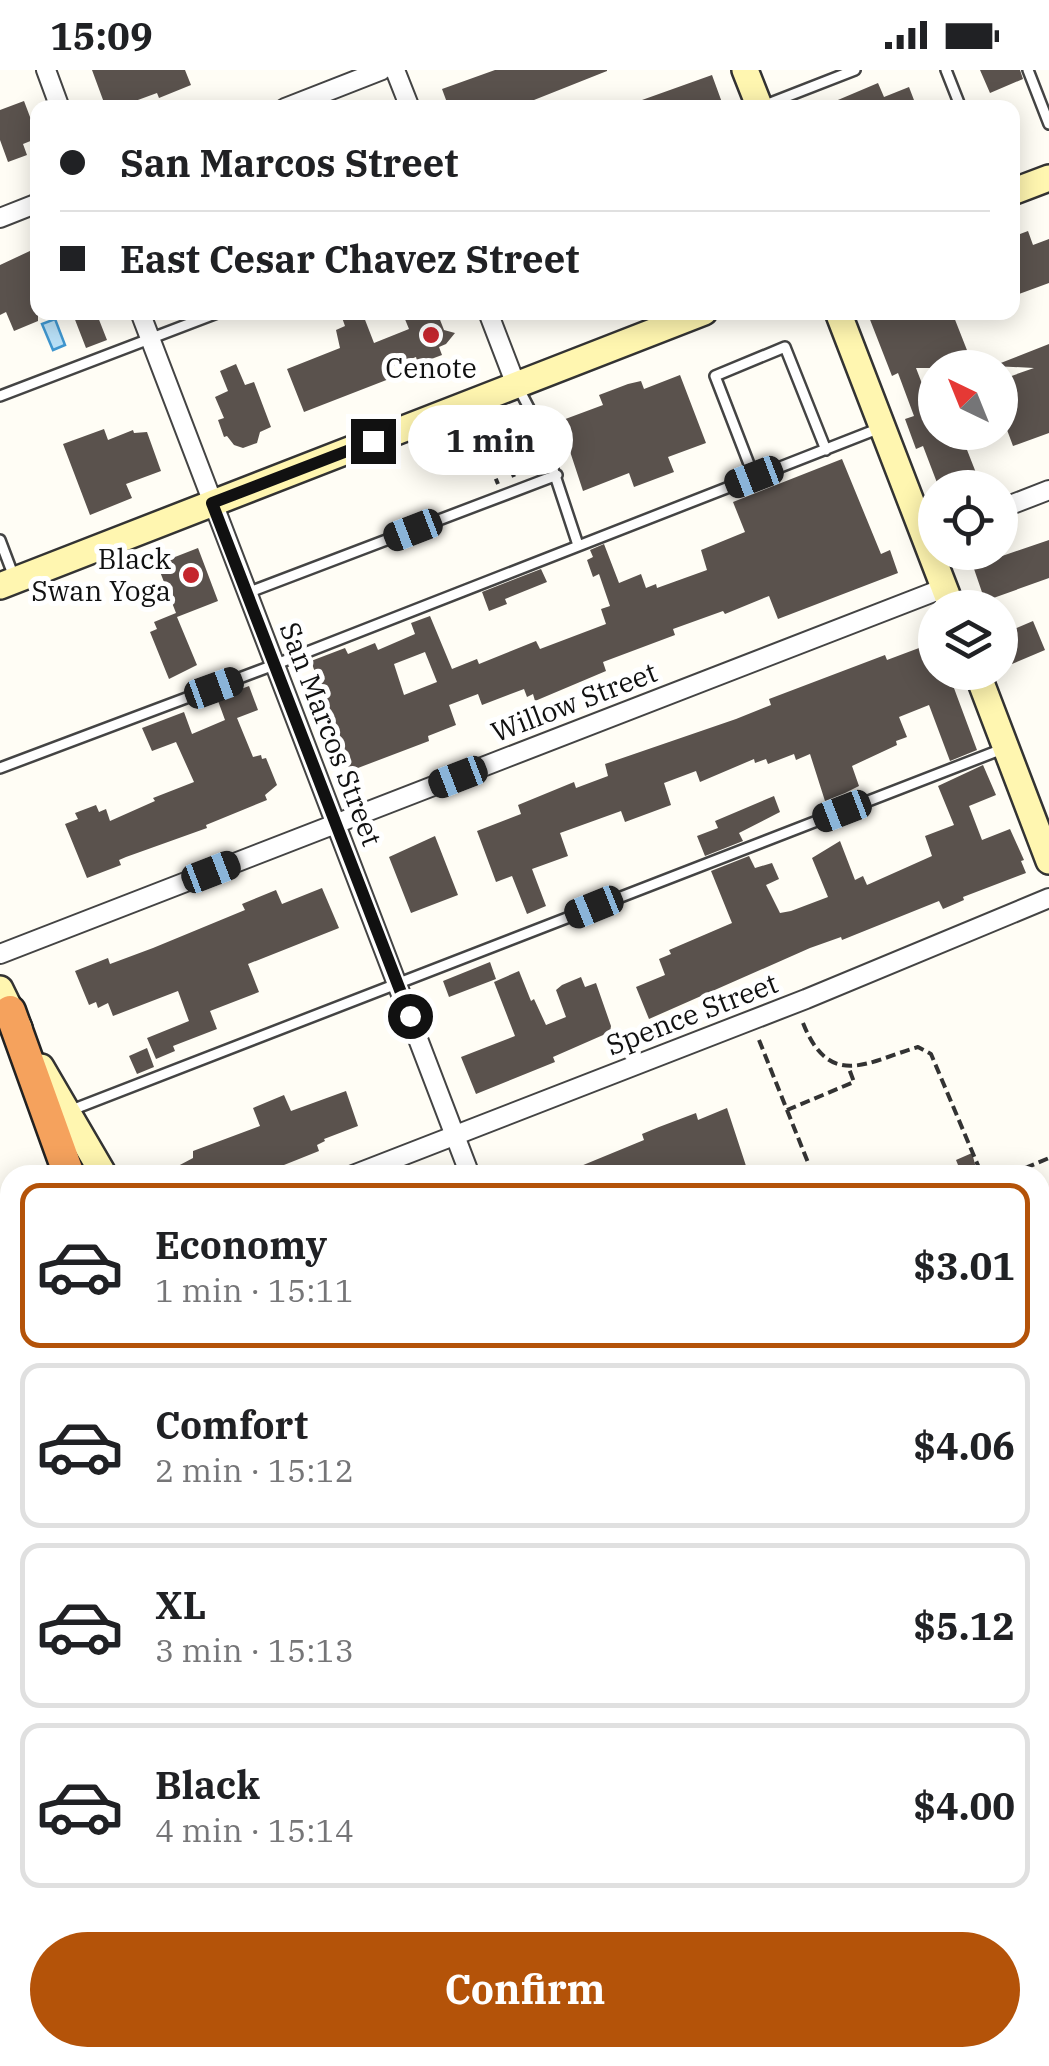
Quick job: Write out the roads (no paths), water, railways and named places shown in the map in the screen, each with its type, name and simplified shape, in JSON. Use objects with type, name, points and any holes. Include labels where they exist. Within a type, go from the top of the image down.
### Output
[{"type":"highway","points":[[5,1000],[65,1165]]},
{"type":"main road","points":[[745,70],[756,100]]},
{"type":"main road","points":[[1020,189],[1049,178]]},
{"type":"main road","points":[[8,583],[683,320]]},
{"type":"main road","points":[[841,320],[918,509]]},
{"type":"main road","points":[[984,690],[1006,748],[1040,811],[1049,861]]},
{"type":"main road","points":[[5,1000],[98,1165]]},
{"type":"street","points":[[46,70],[57,100]]},
{"type":"street","points":[[305,100],[382,70]]},
{"type":"street","points":[[395,70],[407,100]]},
{"type":"street","points":[[0,218],[30,206]]},
{"type":"street","name":"San Marcos Street","points":[[143,320],[466,1165]]},
{"type":"street","points":[[491,320],[516,385]]},
{"type":"street","points":[[1018,502],[1049,490]]},
{"type":"street","name":"Willow Street","points":[[0,954],[336,824],[918,609]]},
{"type":"street","name":"Spence Street","points":[[379,1165],[806,999],[1049,898]]},
{"type":"lane","points":[[777,100],[856,70]]},
{"type":"lane","points":[[946,70],[958,100]]},
{"type":"lane","points":[[1028,70],[1049,124]]},
{"type":"lane","points":[[0,396],[199,320]]},
{"type":"lane","points":[[754,477],[715,376],[785,347],[826,450]]},
{"type":"lane","points":[[516,385],[539,428],[578,545]]},
{"type":"lane","points":[[0,768],[882,428]]},
{"type":"lane","points":[[247,593],[556,475]]},
{"type":"lane","points":[[0,540],[8,583]]},
{"type":"lane","points":[[66,1112],[1006,748]]},
{"type":"water","points":[[55,320],[65,345],[53,350],[42,324]]},
{"type":"place","name":"Cenote","points":[[431,335]]},
{"type":"place","name":"Black Swan Yoga","points":[[191,575]]}]
